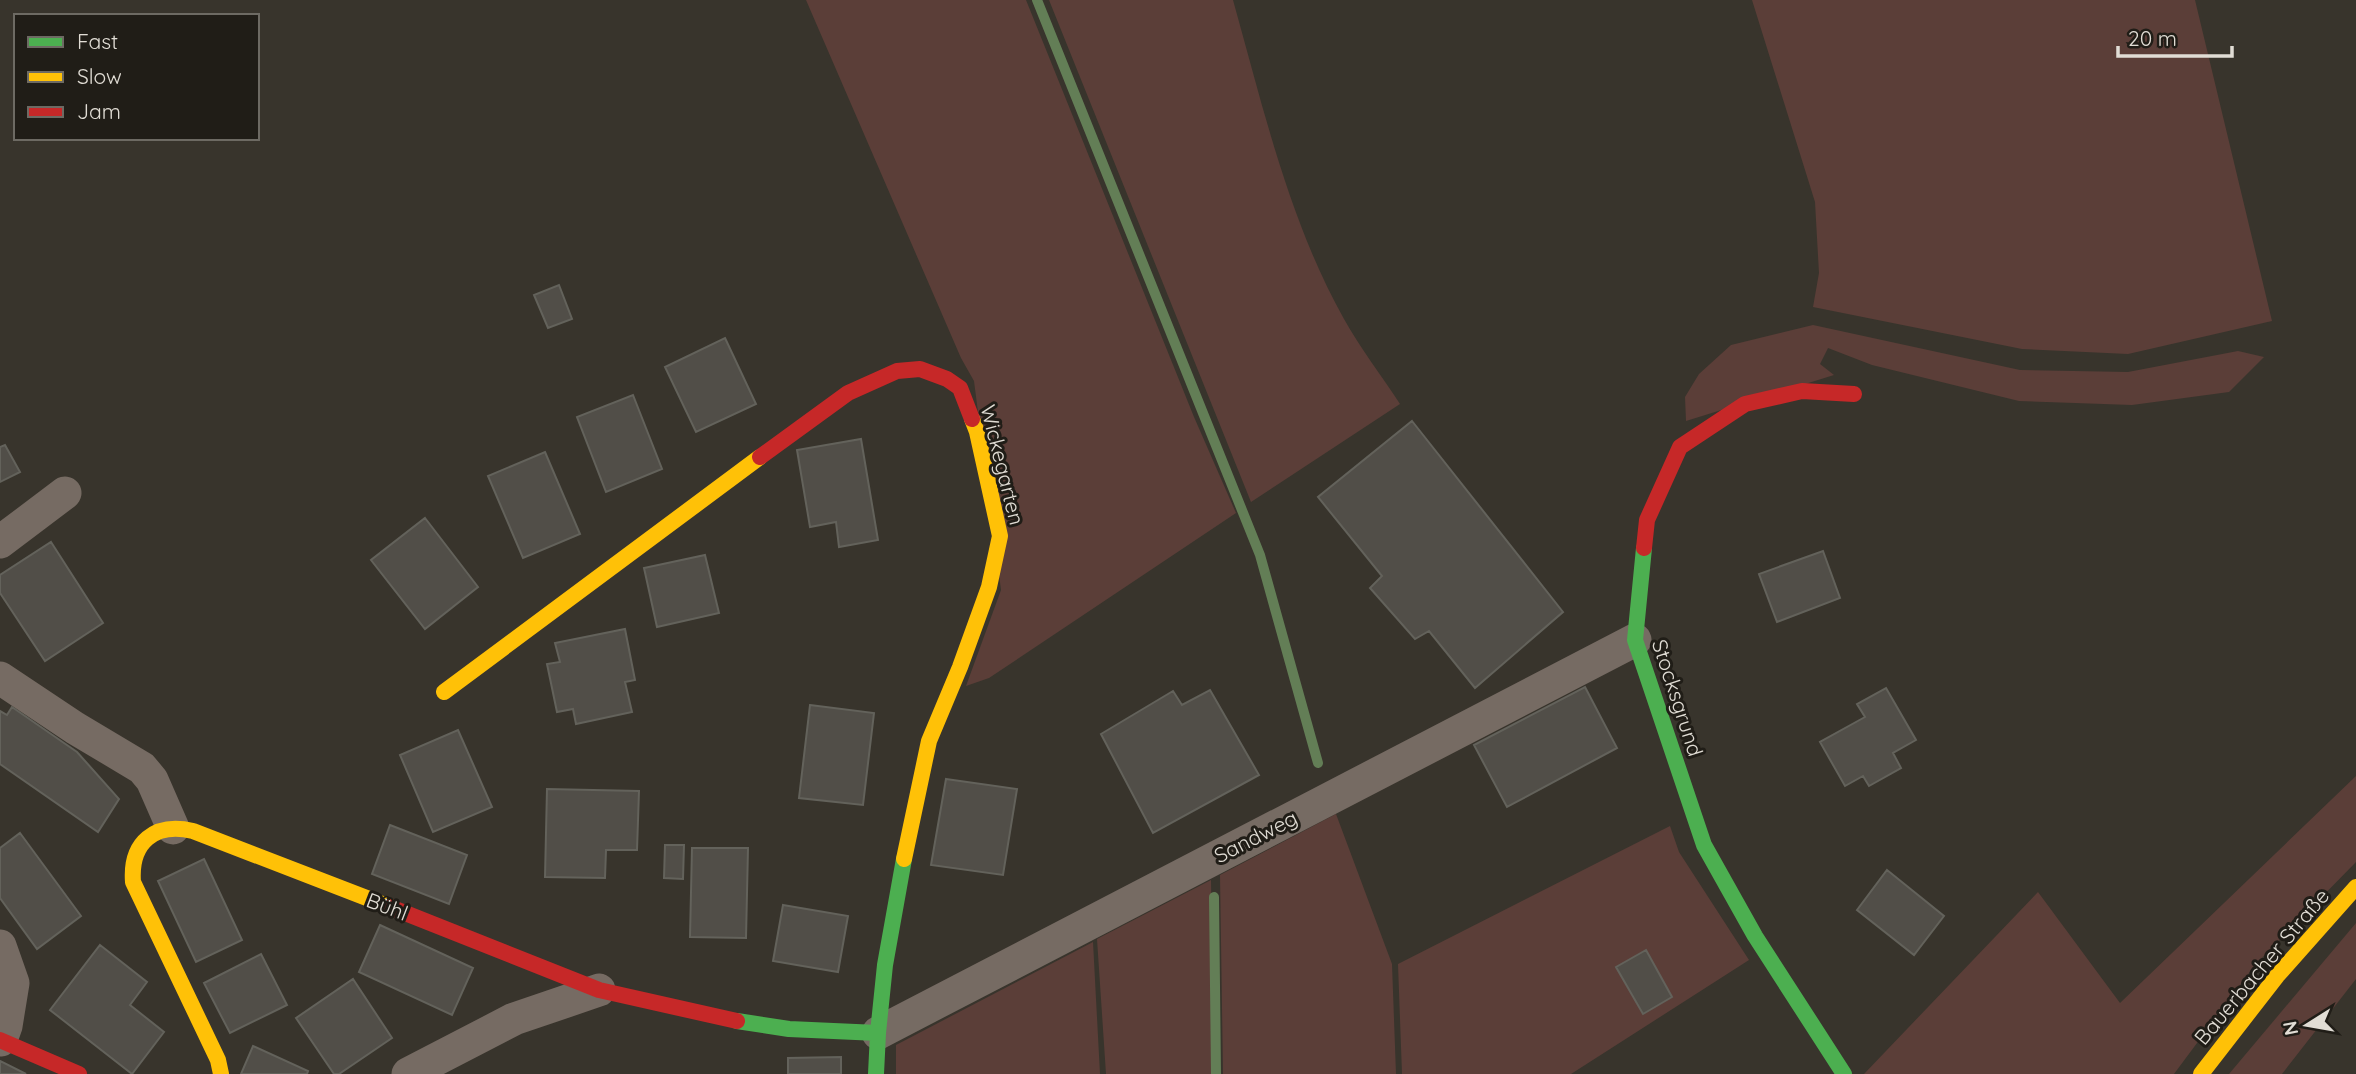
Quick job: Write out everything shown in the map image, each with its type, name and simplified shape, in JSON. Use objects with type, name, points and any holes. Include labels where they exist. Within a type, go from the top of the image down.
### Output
[{"type":"street","name":"Wickegarten","points":[[444,692],[848,393],[897,371],[920,369],[947,379],[960,388],[977,432],[994,503],[999,544],[989,587],[929,741],[895,906],[878,1033]]},
{"type":"street","name":"Stocksgrund","points":[[1844,1074],[1755,936],[1704,845],[1634,640],[1647,520],[1680,447],[1745,404],[1802,391],[1854,394]]},
{"type":"street","points":[[0,542],[65,493]]},
{"type":"street","name":"Sandweg","points":[[878,1033],[1634,640]]},
{"type":"street","points":[[0,678],[142,768],[152,780],[173,828],[156,832],[144,840],[134,856],[132,876],[138,894],[182,979],[218,1060],[221,1074]]},
{"type":"street","name":"Bühl","points":[[173,828],[212,838],[599,990],[723,1020],[789,1029],[878,1033]]},
{"type":"street","name":"Bauerbacher Straße","points":[[2200,1074],[2277,976],[2356,887]]},
{"type":"street","points":[[0,946],[13,983],[6,1026],[0,1040],[79,1074]]},
{"type":"street","points":[[408,1074],[514,1019],[599,990]]},
{"type":"street","points":[[876,1074],[878,1033]]},
{"type":"shaded area","points":[[806,0],[1026,0],[1194,417],[1236,513],[989,678],[966,686],[1001,590],[974,381],[961,358]]},
{"type":"shaded area","points":[[1049,0],[1233,0],[1279,163],[1308,243],[1344,319],[1400,404],[1251,502]]},
{"type":"shaded area","points":[[1752,0],[2195,0],[2272,321],[2128,354],[2022,349],[1813,307],[1819,273],[1815,202]]},
{"type":"shaded area","points":[[1813,325],[2020,370],[2128,372],[2238,351],[2264,357],[2229,392],[2132,405],[2019,401],[1872,365],[1828,348],[1820,364],[1834,375],[1686,421],[1685,397],[1699,374],[1731,345]]},
{"type":"shaded area","points":[[2356,776],[2356,862],[2255,965],[2174,1074],[1864,1074],[2038,892],[2120,1003]]},
{"type":"shaded area","points":[[1336,814],[1392,964],[1396,1074],[1223,1074],[1220,875]]},
{"type":"shaded area","points":[[1670,826],[1679,852],[1749,960],[1571,1074],[1402,1074],[1398,964]]},
{"type":"shaded area","points":[[1211,880],[1214,1074],[1106,1074],[1097,939]]},
{"type":"shaded area","points":[[2356,923],[2356,979],[2282,1074],[2229,1074]]},
{"type":"shaded area","points":[[1093,942],[1100,1074],[896,1074],[896,1045]]},
{"type":"building","points":[[559,285],[572,319],[548,328],[534,295]]},
{"type":"building","points":[[725,338],[756,404],[696,432],[665,367]]},
{"type":"building","points":[[633,395],[662,469],[606,492],[577,417]]},
{"type":"building","points":[[1412,421],[1563,612],[1475,688],[1429,631],[1415,639],[1370,588],[1382,576],[1318,497]]},
{"type":"building","points":[[861,439],[878,540],[839,547],[836,522],[810,527],[797,450]]},
{"type":"building","points":[[5,445],[20,472],[0,482],[0,447]]},
{"type":"building","points":[[545,452],[580,534],[523,558],[488,476]]},
{"type":"building","points":[[425,518],[478,587],[425,629],[371,560]]},
{"type":"building","points":[[51,542],[103,623],[45,661],[0,593],[0,575]]},
{"type":"building","points":[[1823,551],[1840,598],[1777,622],[1759,574]]},
{"type":"building","points":[[705,555],[719,613],[657,627],[644,568]]},
{"type":"building","points":[[625,629],[635,680],[625,682],[632,712],[576,724],[573,709],[557,712],[547,664],[560,662],[555,643]]},
{"type":"building","points":[[1585,687],[1617,748],[1507,807],[1474,745]]},
{"type":"building","points":[[1886,688],[1916,740],[1893,753],[1901,768],[1869,786],[1863,776],[1845,786],[1820,742],[1865,717],[1857,704]]},
{"type":"building","points":[[1210,690],[1259,775],[1153,833],[1101,734],[1173,691],[1182,705]]},
{"type":"building","points":[[810,705],[874,713],[863,805],[799,798]]},
{"type":"building","points":[[12,707],[77,752],[119,799],[98,832],[0,764],[0,711],[7,715]]},
{"type":"building","points":[[458,730],[492,807],[433,832],[400,755]]},
{"type":"building","points":[[946,779],[1017,789],[1003,875],[931,865]]},
{"type":"building","points":[[547,789],[639,791],[637,850],[606,850],[605,878],[545,877]]},
{"type":"building","points":[[390,825],[467,855],[449,904],[372,874]]},
{"type":"building","points":[[20,833],[81,916],[37,949],[0,898],[0,848]]},
{"type":"building","points":[[665,845],[684,845],[683,879],[664,878]]},
{"type":"building","points":[[692,848],[748,848],[746,938],[690,937]]},
{"type":"building","points":[[204,859],[242,940],[196,962],[158,881]]},
{"type":"building","points":[[1887,870],[1944,916],[1914,955],[1857,910]]},
{"type":"building","points":[[783,905],[848,916],[838,972],[773,961]]},
{"type":"building","points":[[380,925],[473,968],[452,1015],[359,972]]},
{"type":"building","points":[[100,945],[147,982],[130,1005],[164,1032],[132,1074],[50,1010]]},
{"type":"building","points":[[1646,950],[1672,997],[1643,1014],[1616,967]]},
{"type":"building","points":[[261,954],[287,1005],[230,1033],[204,983]]},
{"type":"building","points":[[353,979],[392,1038],[339,1074],[334,1074],[296,1018]]},
{"type":"building","points":[[253,1046],[308,1071],[307,1074],[241,1074]]},
{"type":"building","points":[[841,1057],[841,1074],[788,1074],[788,1058]]},
{"type":"building","points":[[0,1061],[26,1074],[0,1074]]},
{"type":"waterway","points":[[1037,0],[1260,555],[1318,763]]},
{"type":"waterway","points":[[1214,897],[1216,1074]]},
{"type":"traffic: fast","points":[[1644,548],[1635,640],[1704,845],[1755,936],[1844,1074]]},
{"type":"traffic: fast","points":[[878,1033],[885,965],[904,859]]},
{"type":"traffic: fast","points":[[737,1021],[789,1029],[878,1033],[876,1074]]},
{"type":"traffic: slow","points":[[904,859],[929,741],[989,587],[1000,536],[972,419]]},
{"type":"traffic: slow","points":[[444,692],[760,457]]},
{"type":"traffic: slow","points":[[221,1074],[218,1060],[133,882],[136,856],[148,838],[167,830],[193,831],[390,907]]},
{"type":"traffic: slow","points":[[2201,1074],[2277,976],[2356,887]]},
{"type":"traffic: jam","points":[[760,457],[848,393],[897,371],[920,369],[947,379],[960,388],[972,419]]},
{"type":"traffic: jam","points":[[1644,548],[1647,520],[1680,447],[1745,404],[1802,391],[1854,394]]},
{"type":"traffic: jam","points":[[390,907],[599,990],[737,1021]]},
{"type":"traffic: jam","points":[[0,1040],[79,1074]]}]
